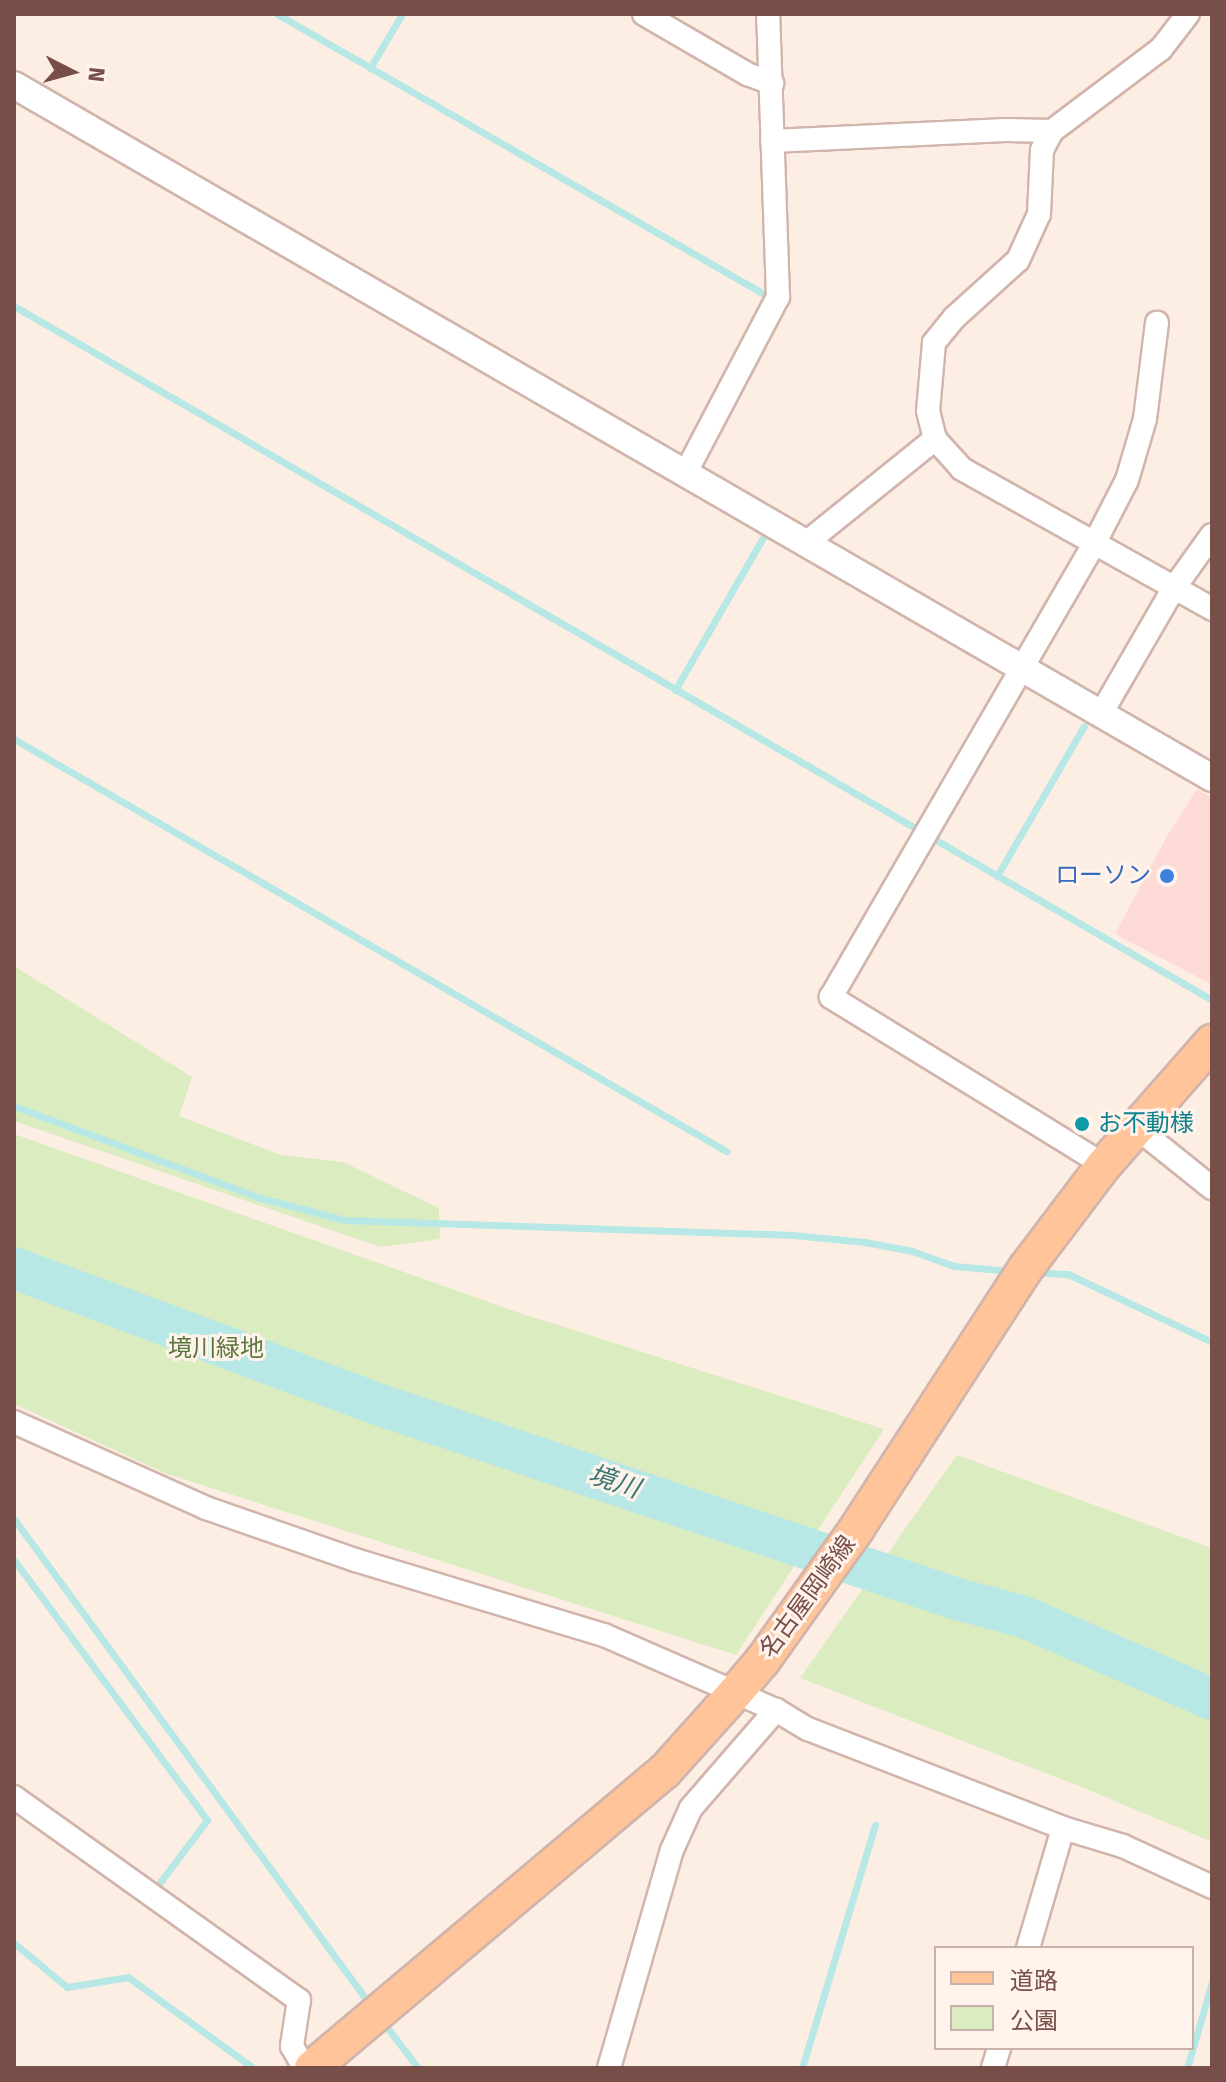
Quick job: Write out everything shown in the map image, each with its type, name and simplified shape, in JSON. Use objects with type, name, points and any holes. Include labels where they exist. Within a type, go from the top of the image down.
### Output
[{"type":"main road","name":"名古屋岡崎線","points":[[312,2068],[434,1969],[664,1772],[735,1693],[763,1660],[857,1528],[1026,1268],[1104,1165],[1212,1042]]},
{"type":"street","points":[[644,14],[747,74],[772,83]]},
{"type":"street","points":[[685,474],[778,297],[768,14]]},
{"type":"street","points":[[1188,14],[1161,49],[1052,131],[1042,150],[1039,214],[1018,260],[954,318],[934,343],[928,411],[935,439],[962,469],[1212,609]]},
{"type":"street","points":[[14,85],[1212,778]]},
{"type":"street","points":[[772,141],[1006,130],[1052,131]]},
{"type":"street","points":[[1104,1165],[1054,1131],[831,997],[1094,544],[1134,464],[1145,419],[1157,323]]},
{"type":"street","points":[[806,543],[935,439]]},
{"type":"street","points":[[1102,712],[1174,588],[1212,535]]},
{"type":"street","points":[[1137,1128],[1212,1188]]},
{"type":"street","points":[[14,1422],[206,1508],[355,1560],[604,1635],[776,1710],[808,1729],[1063,1828],[1123,1846],[1212,1887]]},
{"type":"street","points":[[609,2068],[672,1850],[691,1808],[776,1710]]},
{"type":"street","points":[[14,1797],[299,2000],[292,2046],[304,2068]]},
{"type":"street","points":[[1029,1946],[1063,1828]]},
{"type":"shaded area","points":[[1197,789],[1212,798],[1211,984],[1115,934],[1167,836]]},
{"type":"green space","points":[[14,966],[192,1077],[179,1116],[281,1155],[343,1162],[439,1208],[440,1239],[380,1247],[14,1121]]},
{"type":"green space","name":"境川緑地","points":[[14,1134],[517,1312],[884,1429],[736,1655],[167,1474],[14,1404]]},
{"type":"green space","points":[[957,1455],[1212,1548],[1212,1842],[1084,1788],[800,1678]]},
{"type":"waterway","points":[[277,14],[762,293]]},
{"type":"waterway","points":[[370,68],[402,14]]},
{"type":"waterway","points":[[14,306],[1212,1000]]},
{"type":"waterway","points":[[675,690],[764,536]]},
{"type":"waterway","points":[[997,876],[1084,726]]},
{"type":"waterway","points":[[14,739],[726,1151]]},
{"type":"waterway","points":[[14,1106],[257,1197],[344,1220],[793,1235],[865,1242],[912,1251],[954,1266],[1012,1271]]},
{"type":"waterway","name":"境川","points":[[14,1268],[392,1409],[957,1599],[1024,1617],[1212,1699]]},
{"type":"waterway","points":[[1036,1272],[1068,1274],[1212,1342]]},
{"type":"waterway","points":[[14,1519],[371,2006]]},
{"type":"waterway","points":[[14,1560],[207,1820],[158,1885]]},
{"type":"waterway","points":[[802,2068],[875,1825]]},
{"type":"waterway","points":[[14,1943],[67,1987],[128,1977],[252,2067]]},
{"type":"waterway","points":[[1194,2044],[1212,1982]]},
{"type":"waterway","points":[[383,2022],[418,2068]]},
{"type":"waterway","points":[[1187,2068],[1192,2050]]},
{"type":"place","name":"ローソン","points":[[1167,876]]},
{"type":"place","name":"お不動様","points":[[1082,1124]]}]
